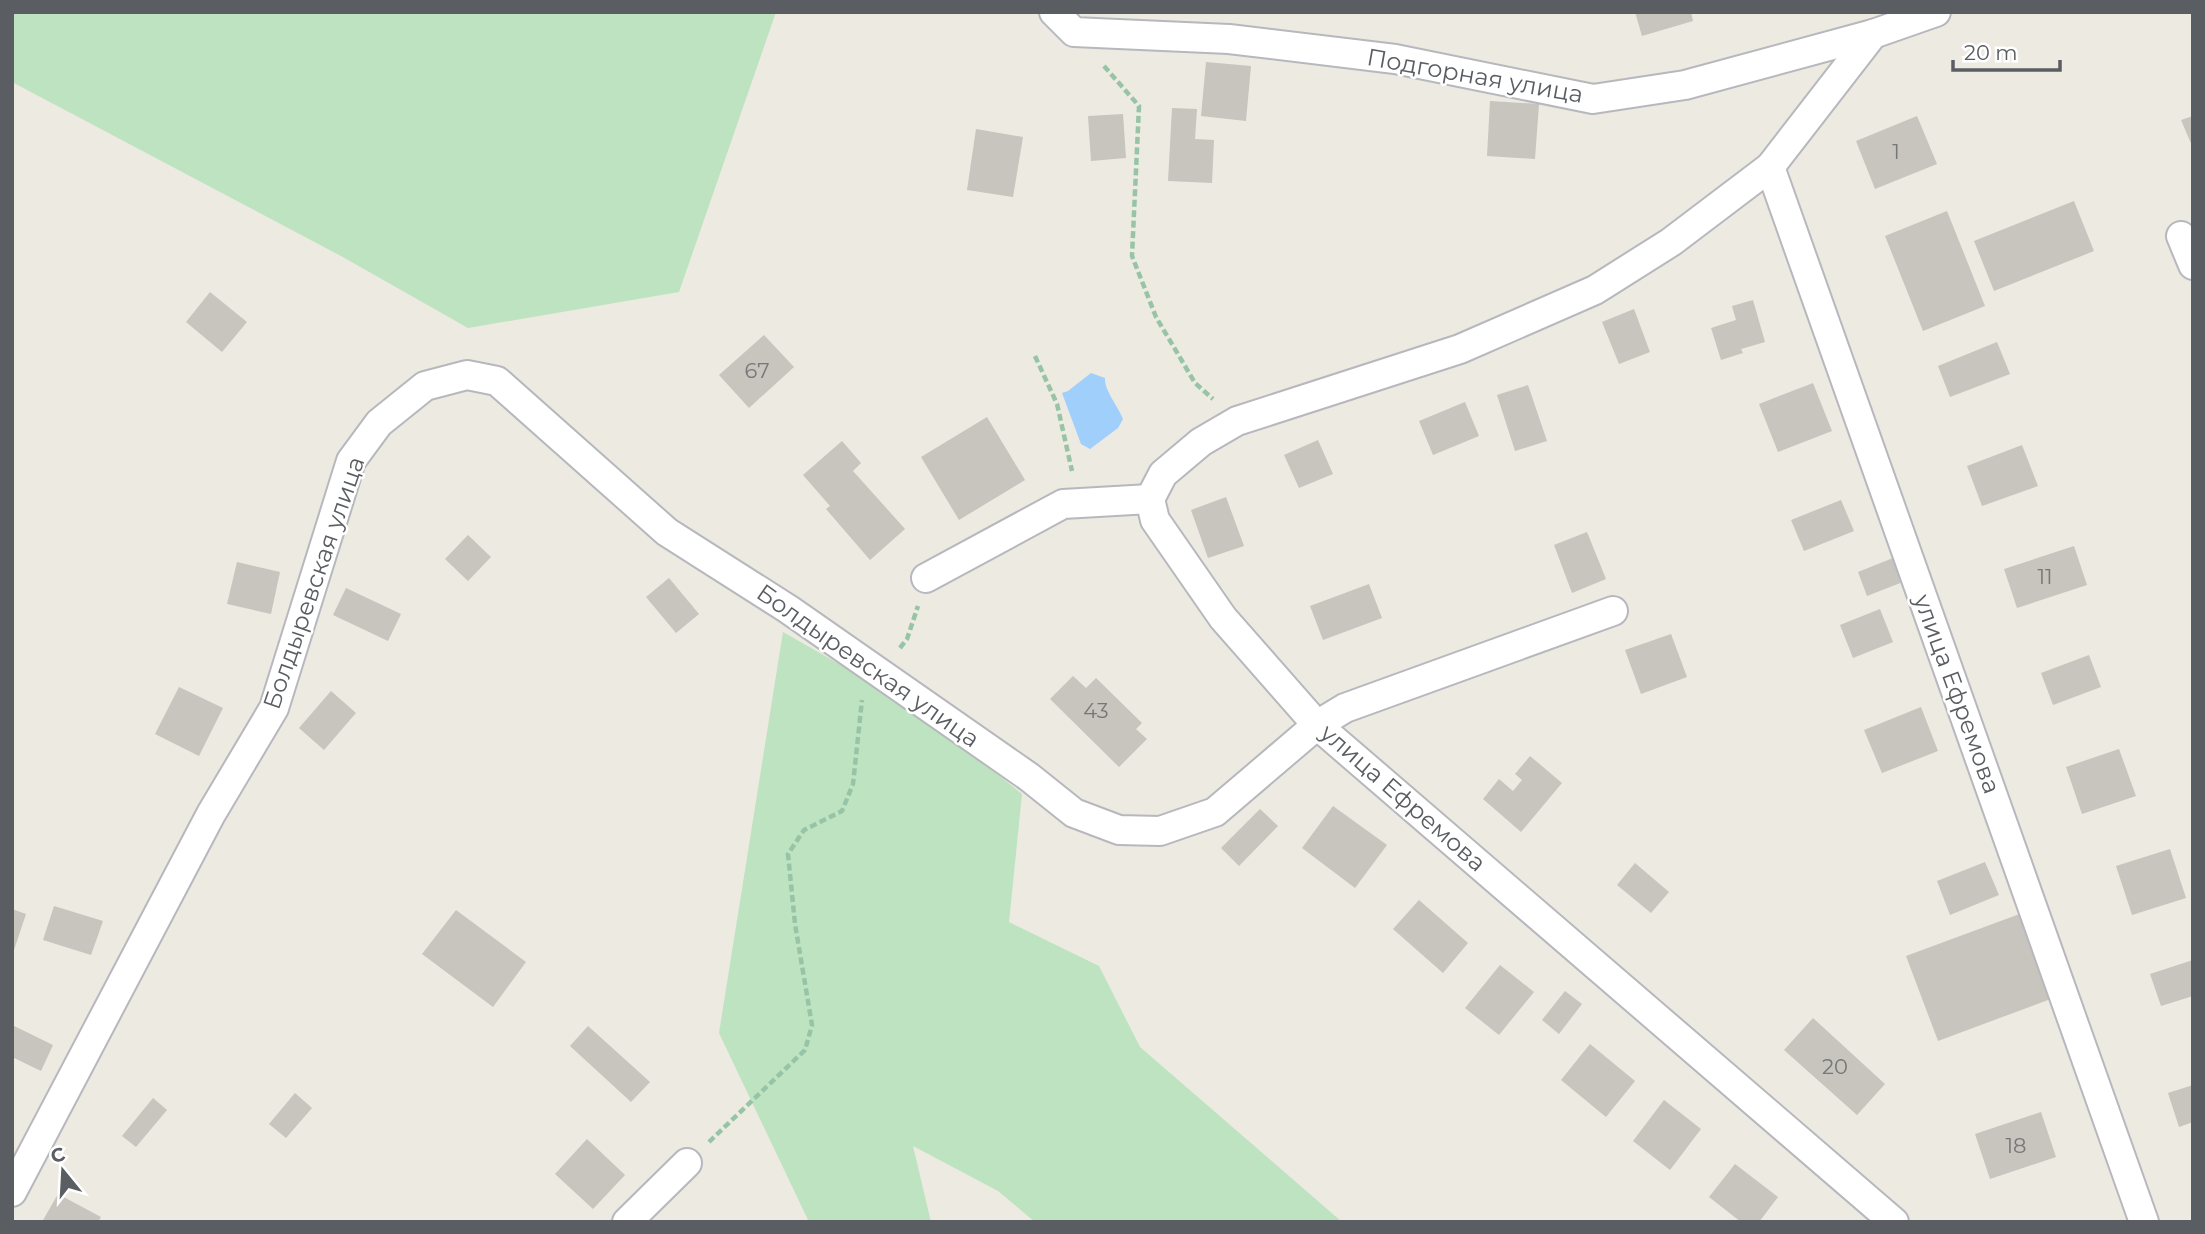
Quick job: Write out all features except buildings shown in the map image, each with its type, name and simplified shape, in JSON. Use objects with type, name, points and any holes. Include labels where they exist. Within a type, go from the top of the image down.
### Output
[{"type":"street","name":"Подгорная улица","points":[[1064,22],[1395,59],[1592,99],[1685,85],[1873,34],[1936,12]]},
{"type":"street","points":[[926,578],[1063,504],[1150,499],[1163,474],[1200,442],[1237,421],[1460,349],[1595,290],[1671,242],[1770,167],[1873,34]]},
{"type":"street","name":"улица Ефремова","points":[[1770,167],[2144,1222]]},
{"type":"street","points":[[2181,236],[2193,265]]},
{"type":"street","name":"Болдыревская улица","points":[[12,1192],[211,814],[274,708],[351,461],[379,423],[425,386],[467,375],[497,381],[667,532],[789,608],[1029,777],[1074,813],[1119,830],[1160,831],[1215,812],[1317,725],[1345,708],[1613,611]]},
{"type":"street","name":"улица Ефремова","points":[[1150,499],[1155,520],[1223,618],[1317,725],[1894,1222]]},
{"type":"street","points":[[627,1222],[687,1163]]},
{"type":"path","points":[[1064,22],[1139,106],[1132,256],[1156,317],[1195,383],[1237,421]]},
{"type":"path","points":[[1035,356],[1057,404],[1080,503]]},
{"type":"path","points":[[687,1163],[805,1050],[811,1026],[795,924],[788,854],[804,830],[842,811],[853,784],[863,691],[907,639],[926,578]]},
{"type":"green space","points":[[12,12],[776,12],[679,292],[468,328],[341,256],[12,82]]},
{"type":"green space","points":[[783,632],[911,705],[1022,794],[1009,922],[1099,966],[1140,1047],[1342,1222],[1035,1222],[998,1191],[913,1146],[931,1222],[809,1222],[719,1033]]},
{"type":"water","points":[[1091,373],[1105,378],[1109,393],[1123,419],[1118,428],[1090,449],[1081,444],[1062,393]]}]
